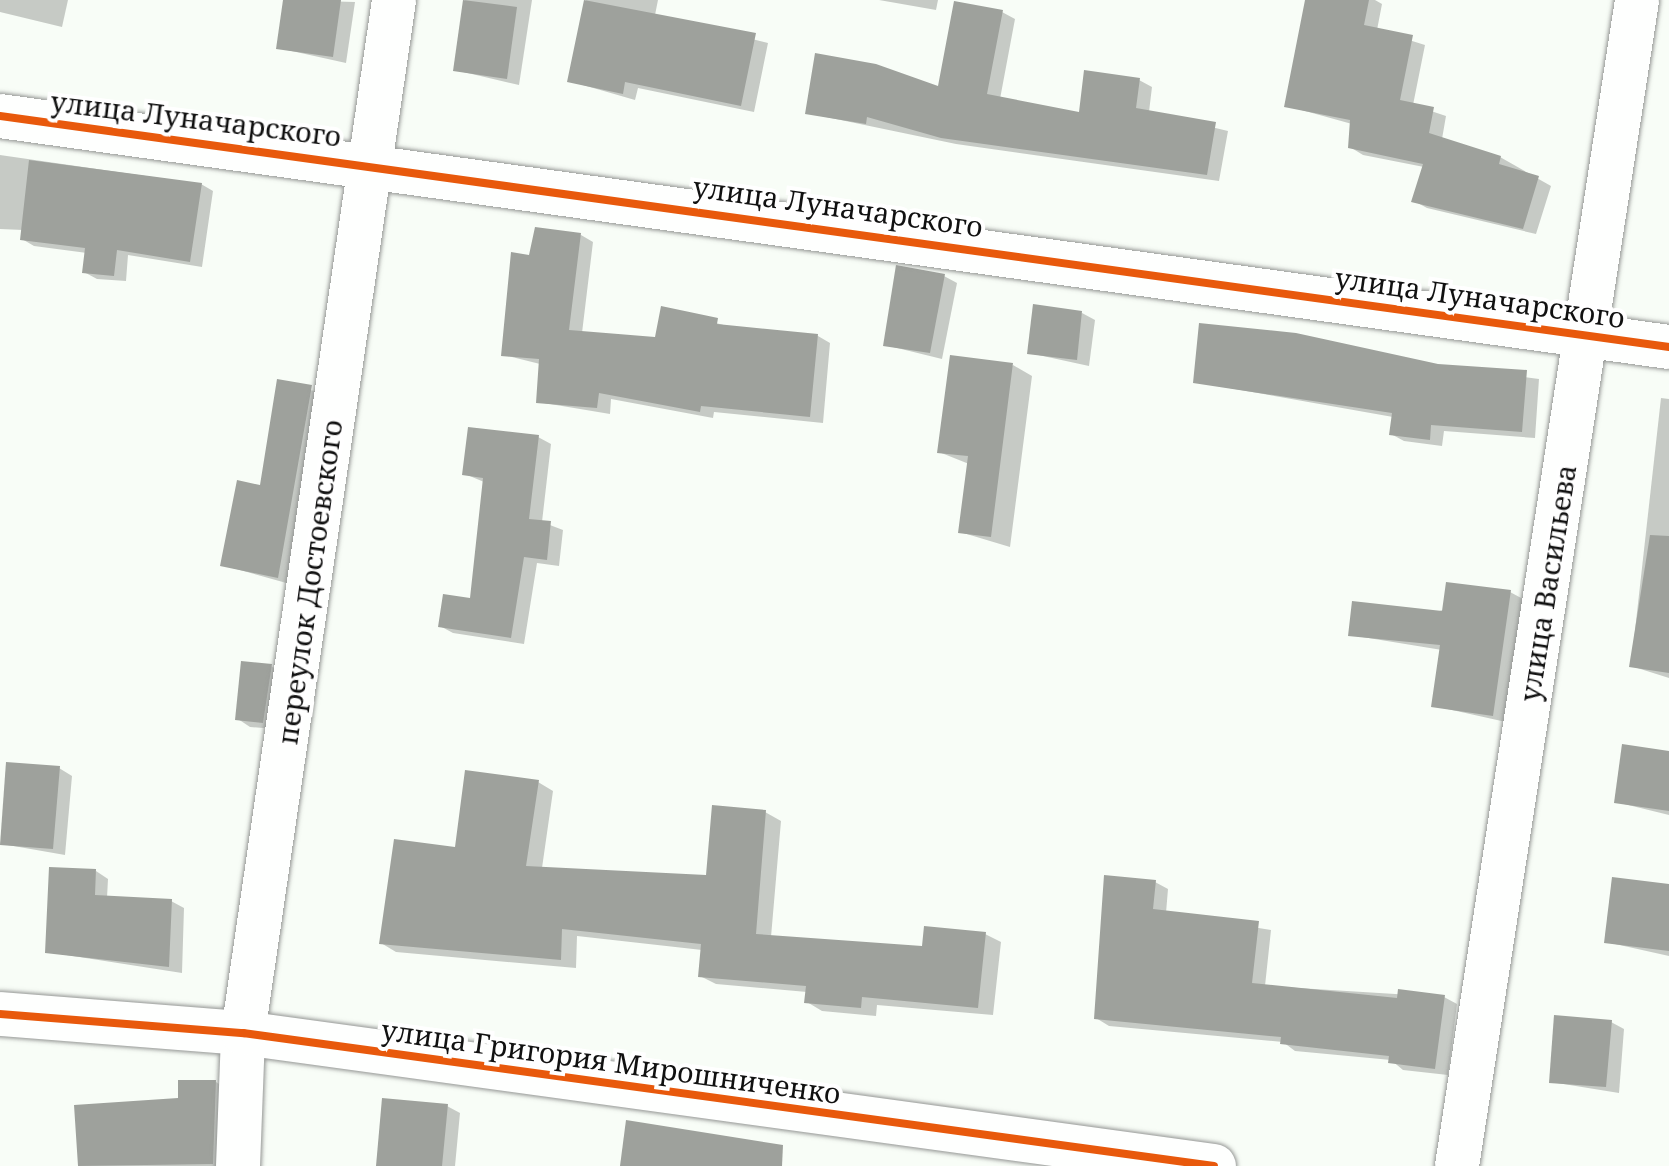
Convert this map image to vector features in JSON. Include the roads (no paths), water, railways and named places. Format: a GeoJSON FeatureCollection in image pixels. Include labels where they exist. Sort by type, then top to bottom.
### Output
{"type":"FeatureCollection","features":[{"type":"Feature","properties":{"kind":"street","name":"переулок Достоевского"},"geometry":{"type":"LineString","coordinates":[[238,1166],[243,1033],[394,0]]}},
{"type":"Feature","properties":{"kind":"street","name":"улица Васильева"},"geometry":{"type":"LineString","coordinates":[[1457,1166],[1637,0]]}},
{"type":"Feature","properties":{"kind":"street","name":"улица Луначарского"},"geometry":{"type":"LineString","coordinates":[[0,116],[370,162],[1669,347]]}},
{"type":"Feature","properties":{"kind":"street","name":"улица Григория Мирошниченко"},"geometry":{"type":"LineString","coordinates":[[0,1014],[243,1033],[1214,1166]]}}]}
